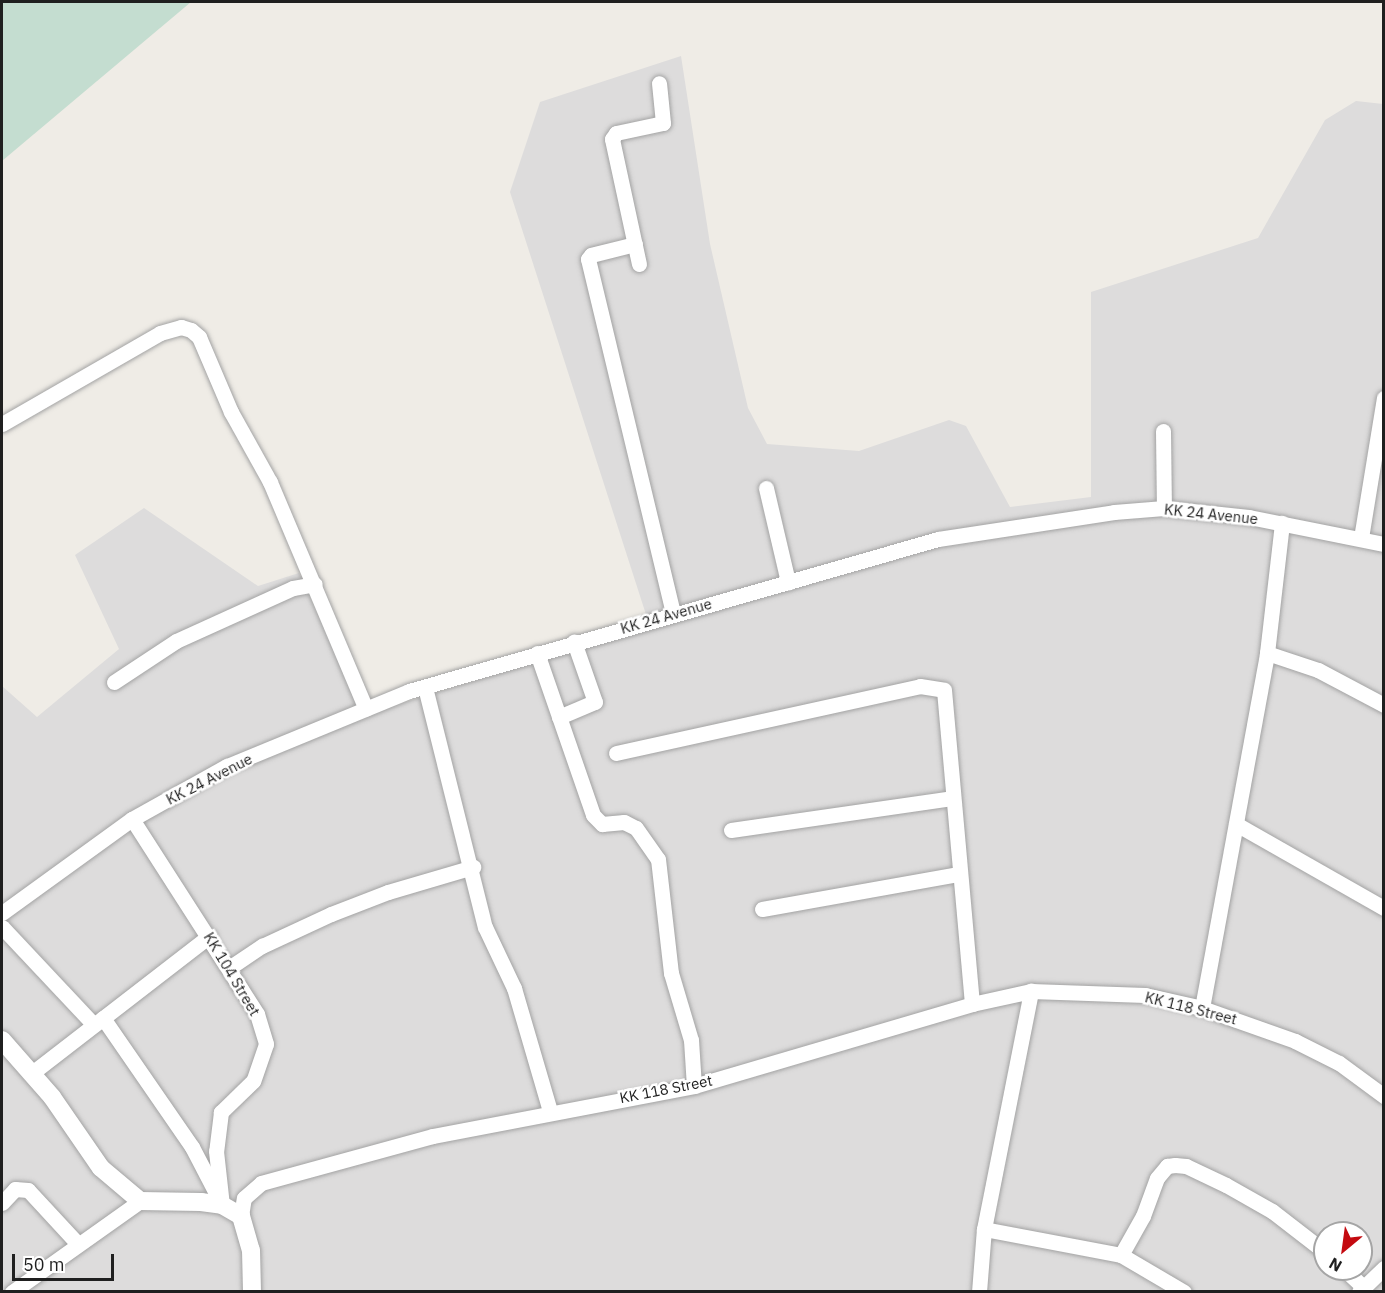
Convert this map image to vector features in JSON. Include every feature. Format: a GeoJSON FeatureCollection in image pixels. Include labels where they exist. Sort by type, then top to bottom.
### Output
{"type":"FeatureCollection","features":[{"type":"Feature","properties":{"kind":"street"},"geometry":{"type":"LineString","coordinates":[[639,264],[612,138],[616,133],[663,123],[659,83]]}},
{"type":"Feature","properties":{"kind":"street"},"geometry":{"type":"LineString","coordinates":[[635,244],[591,255],[588,260],[673,613]]}},
{"type":"Feature","properties":{"kind":"street"},"geometry":{"type":"LineString","coordinates":[[2,424],[160,333],[181,327],[191,330],[199,337],[231,412],[270,482],[366,709]]}},
{"type":"Feature","properties":{"kind":"street"},"geometry":{"type":"LineString","coordinates":[[1361,538],[1383,398]]}},
{"type":"Feature","properties":{"kind":"street"},"geometry":{"type":"LineString","coordinates":[[1163,431],[1164,508]]}},
{"type":"Feature","properties":{"kind":"street"},"geometry":{"type":"LineString","coordinates":[[766,488],[788,582]]}},
{"type":"Feature","properties":{"kind":"street","name":"KK 24 Avenue"},"geometry":{"type":"LineString","coordinates":[[2,913],[132,819],[227,766],[366,709],[425,687],[574,642],[938,539],[1114,512],[1164,508],[1282,523],[1383,544]]}},
{"type":"Feature","properties":{"kind":"street"},"geometry":{"type":"LineString","coordinates":[[1202,1008],[1267,653],[1282,523]]}},
{"type":"Feature","properties":{"kind":"street"},"geometry":{"type":"LineString","coordinates":[[114,682],[176,641],[293,588],[315,584]]}},
{"type":"Feature","properties":{"kind":"street"},"geometry":{"type":"LineString","coordinates":[[559,717],[595,702],[574,642]]}},
{"type":"Feature","properties":{"kind":"street"},"geometry":{"type":"LineString","coordinates":[[537,653],[597,822],[624,822],[636,828],[658,859],[671,973],[692,1040],[694,1086]]}},
{"type":"Feature","properties":{"kind":"street"},"geometry":{"type":"LineString","coordinates":[[1267,653],[1318,670],[1383,705]]}},
{"type":"Feature","properties":{"kind":"street"},"geometry":{"type":"LineString","coordinates":[[616,753],[909,688],[936,686],[944,690],[972,1004]]}},
{"type":"Feature","properties":{"kind":"street"},"geometry":{"type":"LineString","coordinates":[[425,687],[472,867],[485,927],[514,988],[550,1111]]}},
{"type":"Feature","properties":{"kind":"street"},"geometry":{"type":"LineString","coordinates":[[731,830],[952,798]]}},
{"type":"Feature","properties":{"kind":"street","name":"KK 104 Street"},"geometry":{"type":"LineString","coordinates":[[132,819],[258,1014],[266,1044],[253,1081],[221,1112],[216,1151],[222,1205]]}},
{"type":"Feature","properties":{"kind":"street"},"geometry":{"type":"LineString","coordinates":[[1236,824],[1383,908]]}},
{"type":"Feature","properties":{"kind":"street"},"geometry":{"type":"LineString","coordinates":[[229,968],[262,946],[331,914],[388,892],[472,867]]}},
{"type":"Feature","properties":{"kind":"street"},"geometry":{"type":"LineString","coordinates":[[762,909],[959,874]]}},
{"type":"Feature","properties":{"kind":"street"},"geometry":{"type":"LineString","coordinates":[[2,927],[99,1021],[192,1147],[222,1205]]}},
{"type":"Feature","properties":{"kind":"street"},"geometry":{"type":"LineString","coordinates":[[32,1073],[208,936]]}},
{"type":"Feature","properties":{"kind":"street"},"geometry":{"type":"LineString","coordinates":[[979,1292],[984,1229],[1031,991]]}},
{"type":"Feature","properties":{"kind":"street","name":"KK 118 Street"},"geometry":{"type":"LineString","coordinates":[[241,1216],[244,1198],[261,1183],[433,1136],[550,1111],[694,1086],[972,1004],[1031,991],[1145,995],[1202,1008],[1295,1041],[1339,1063],[1383,1096]]}},
{"type":"Feature","properties":{"kind":"street"},"geometry":{"type":"LineString","coordinates":[[2,1040],[32,1073],[101,1168],[140,1201]]}},
{"type":"Feature","properties":{"kind":"street"},"geometry":{"type":"LineString","coordinates":[[1121,1255],[1143,1216],[1157,1178],[1167,1166],[1175,1165],[1185,1166],[1244,1195],[1313,1243]]}},
{"type":"Feature","properties":{"kind":"street"},"geometry":{"type":"LineString","coordinates":[[2,1203],[15,1189],[28,1190],[77,1243]]}},
{"type":"Feature","properties":{"kind":"street"},"geometry":{"type":"LineString","coordinates":[[12,1292],[77,1243],[140,1201],[222,1205],[241,1216],[251,1250],[252,1292]]}},
{"type":"Feature","properties":{"kind":"street"},"geometry":{"type":"LineString","coordinates":[[984,1229],[1121,1255],[1173,1281],[1184,1292]]}},
{"type":"Feature","properties":{"kind":"street"},"geometry":{"type":"LineString","coordinates":[[1361,1289],[1383,1268]]}},
{"type":"Feature","properties":{"kind":"shaded area"},"geometry":{"type":"Polygon","coordinates":[[[681,56],[710,244],[748,408],[767,444],[859,451],[949,420],[966,426],[1010,507],[1091,497],[1091,292],[1258,238],[1325,120],[1356,101],[1383,104],[1383,1291],[2,1291],[2,686],[37,717],[119,649],[75,555],[144,508],[258,586],[299,573],[364,715],[650,627],[510,192],[540,102],[681,56]]]}},
{"type":"Feature","properties":{"kind":"green space"},"geometry":{"type":"Polygon","coordinates":[[[2,2],[191,2],[2,161],[2,2]]]}}]}
